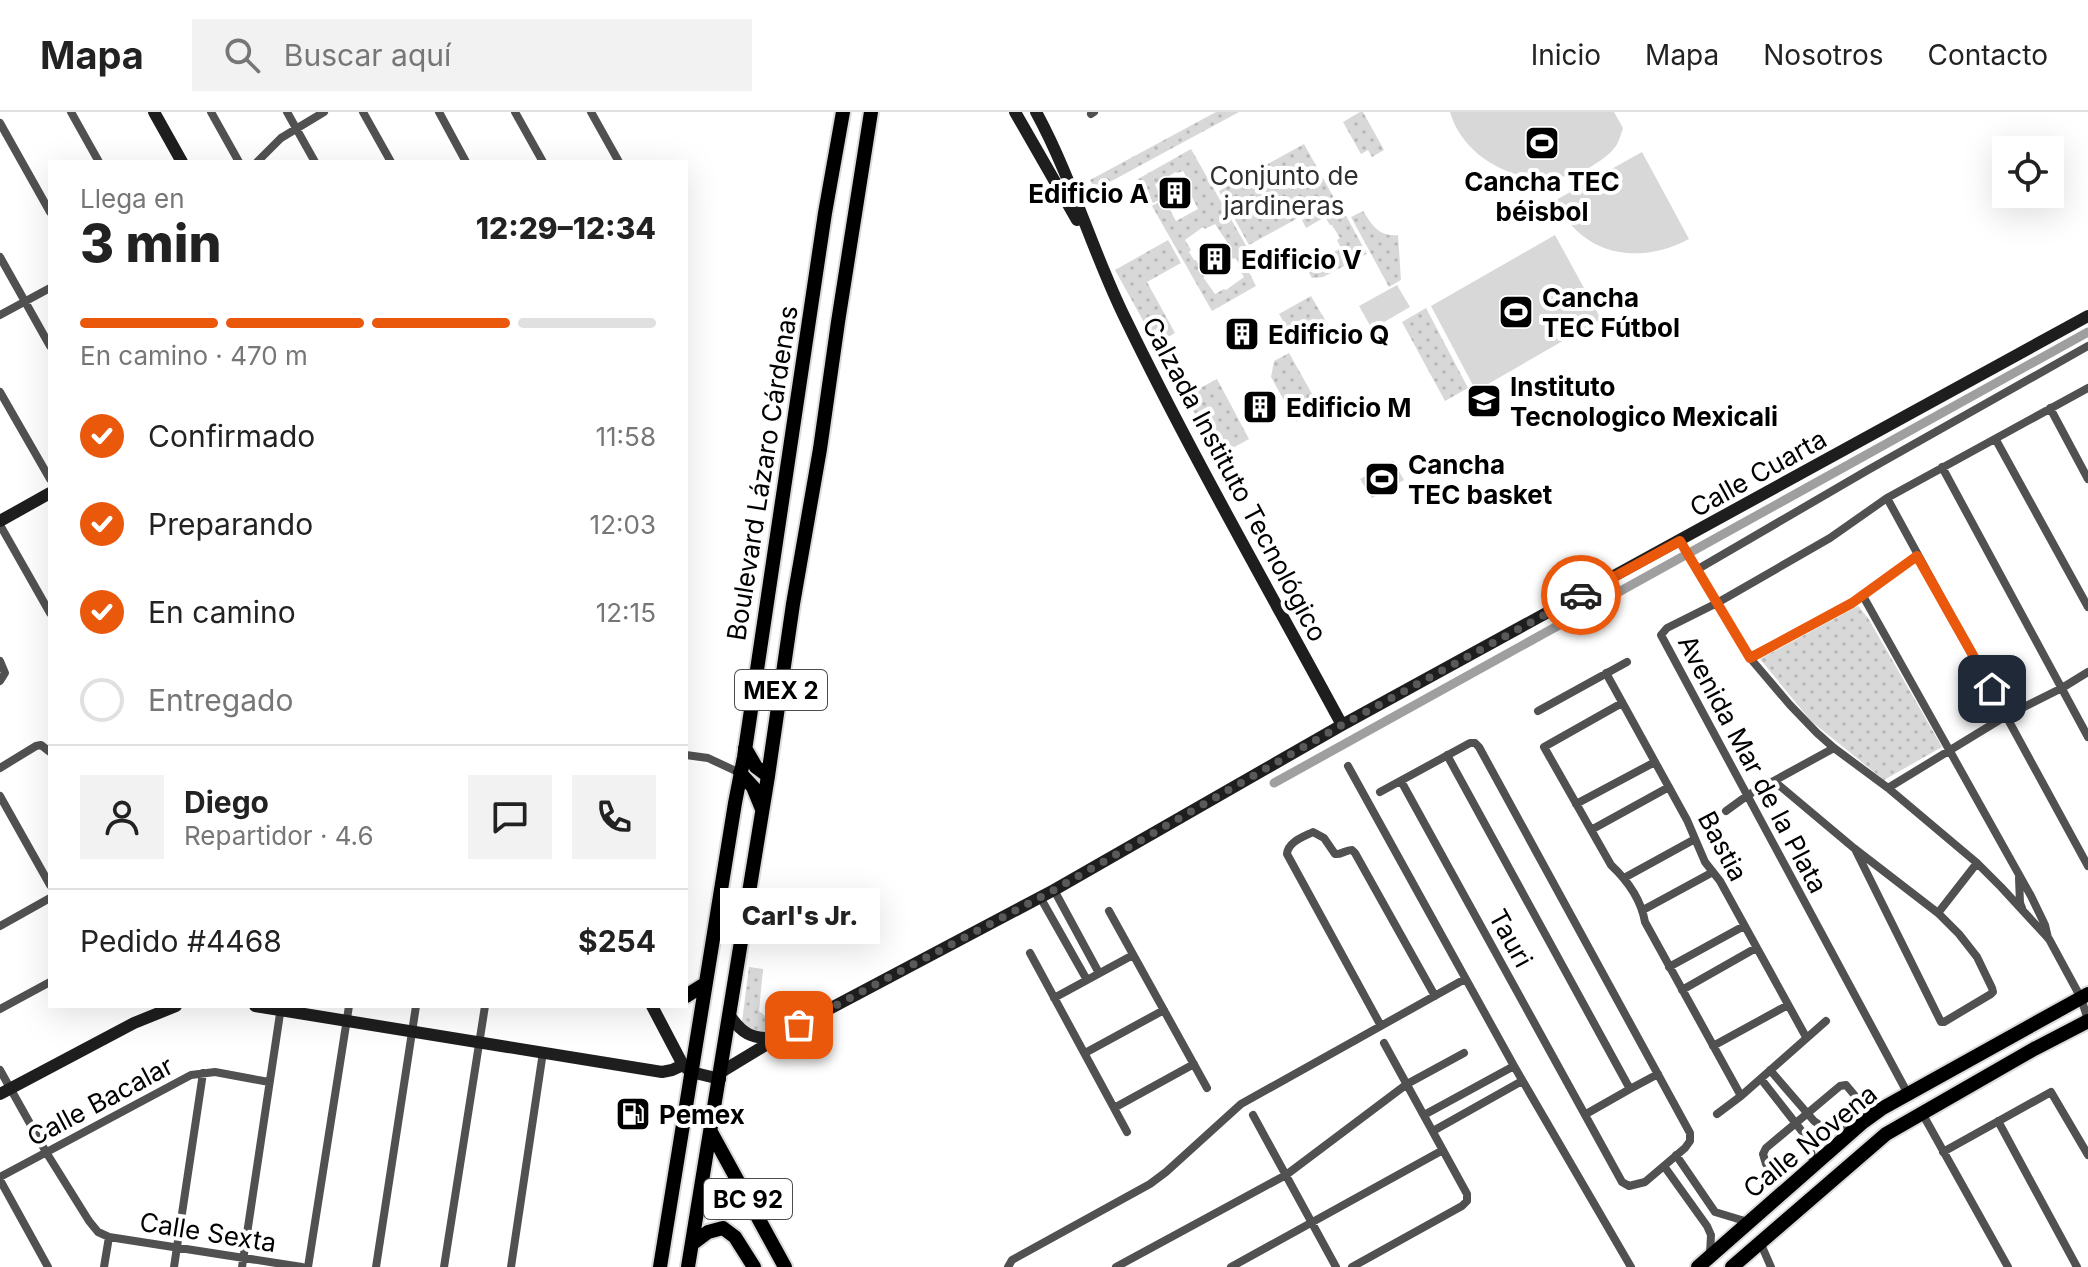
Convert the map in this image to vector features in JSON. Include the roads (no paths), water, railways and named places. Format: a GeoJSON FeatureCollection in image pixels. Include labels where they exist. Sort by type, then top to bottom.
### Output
{"type":"FeatureCollection","features":[{"type":"Feature","properties":{"kind":"main road","name":"Boulevard Lázaro Cárdenas"},"geometry":{"type":"LineString","coordinates":[[660,1267],[687,1069],[705,984],[745,748],[825,213],[843,112]]}},
{"type":"Feature","properties":{"kind":"main road","name":"Boulevard Lázaro Cárdenas"},"geometry":{"type":"LineString","coordinates":[[688,1267],[721,1076],[871,112]]}},
{"type":"Feature","properties":{"kind":"main road"},"geometry":{"type":"LineString","coordinates":[[825,213],[834,208],[843,208],[854,219]]}},
{"type":"Feature","properties":{"kind":"main road"},"geometry":{"type":"LineString","coordinates":[[767,593],[780,592],[793,604]]}},
{"type":"Feature","properties":{"kind":"main road"},"geometry":{"type":"LineString","coordinates":[[745,748],[756,767],[768,776]]}},
{"type":"Feature","properties":{"kind":"main road"},"geometry":{"type":"LineString","coordinates":[[740,773],[753,787],[763,809]]}},
{"type":"Feature","properties":{"kind":"main road"},"geometry":{"type":"LineString","coordinates":[[688,995],[705,984]]}},
{"type":"Feature","properties":{"kind":"main road","name":"Calle Novena"},"geometry":{"type":"LineString","coordinates":[[1698,1267],[1853,1130],[1881,1109],[2084,996]]}},
{"type":"Feature","properties":{"kind":"main road","name":"Calle Novena"},"geometry":{"type":"LineString","coordinates":[[1734,1267],[1886,1134],[2088,1020]]}},
{"type":"Feature","properties":{"kind":"main road","name":"BC 92"},"geometry":{"type":"LineString","coordinates":[[711,1132],[785,1267]]}},
{"type":"Feature","properties":{"kind":"main road","name":"BC 92"},"geometry":{"type":"LineString","coordinates":[[692,1244],[712,1230],[723,1228],[735,1237],[754,1267]]}},
{"type":"Feature","properties":{"kind":"street"},"geometry":{"type":"LineString","coordinates":[[71,112],[98,160]]}},
{"type":"Feature","properties":{"kind":"street"},"geometry":{"type":"LineString","coordinates":[[154,112],[181,160]]}},
{"type":"Feature","properties":{"kind":"street"},"geometry":{"type":"LineString","coordinates":[[211,112],[238,160]]}},
{"type":"Feature","properties":{"kind":"street"},"geometry":{"type":"LineString","coordinates":[[287,112],[314,160]]}},
{"type":"Feature","properties":{"kind":"street"},"geometry":{"type":"LineString","coordinates":[[259,160],[296,128],[324,112]]}},
{"type":"Feature","properties":{"kind":"street"},"geometry":{"type":"LineString","coordinates":[[363,112],[390,160]]}},
{"type":"Feature","properties":{"kind":"street"},"geometry":{"type":"LineString","coordinates":[[439,112],[465,160]]}},
{"type":"Feature","properties":{"kind":"street"},"geometry":{"type":"LineString","coordinates":[[515,112],[542,160]]}},
{"type":"Feature","properties":{"kind":"street"},"geometry":{"type":"LineString","coordinates":[[591,112],[618,160]]}},
{"type":"Feature","properties":{"kind":"street","name":"Calzada Instituto Tecnológico"},"geometry":{"type":"LineString","coordinates":[[1015,112],[1094,251],[1160,388],[1342,725]]}},
{"type":"Feature","properties":{"kind":"street","name":"Calzada Instituto Tecnológico"},"geometry":{"type":"LineString","coordinates":[[1036,112],[1094,251]]}},
{"type":"Feature","properties":{"kind":"street"},"geometry":{"type":"LineString","coordinates":[[0,123],[48,208]]}},
{"type":"Feature","properties":{"kind":"street"},"geometry":{"type":"LineString","coordinates":[[1029,137],[1040,136],[1045,128]]}},
{"type":"Feature","properties":{"kind":"street"},"geometry":{"type":"LineString","coordinates":[[0,257],[48,342]]}},
{"type":"Feature","properties":{"kind":"street"},"geometry":{"type":"LineString","coordinates":[[0,315],[48,289]]}},
{"type":"Feature","properties":{"kind":"street","name":"Calle Cuarta"},"geometry":{"type":"LineString","coordinates":[[721,1076],[776,1038],[1054,890],[1342,725],[1682,544],[2088,316]]}},
{"type":"Feature","properties":{"kind":"street"},"geometry":{"type":"LineString","coordinates":[[1696,566],[2088,346]]}},
{"type":"Feature","properties":{"kind":"street","name":"Avenida Mar de la Plata"},"geometry":{"type":"LineString","coordinates":[[1908,1094],[1661,635],[1667,628],[1830,538],[1887,498],[2088,388]]}},
{"type":"Feature","properties":{"kind":"street"},"geometry":{"type":"LineString","coordinates":[[0,392],[48,476]]}},
{"type":"Feature","properties":{"kind":"street"},"geometry":{"type":"LineString","coordinates":[[2050,408],[2088,479]]}},
{"type":"Feature","properties":{"kind":"street"},"geometry":{"type":"LineString","coordinates":[[1996,440],[2088,607]]}},
{"type":"Feature","properties":{"kind":"street"},"geometry":{"type":"LineString","coordinates":[[1942,467],[2088,737]]}},
{"type":"Feature","properties":{"kind":"street"},"geometry":{"type":"LineString","coordinates":[[48,494],[0,523],[48,609]]}},
{"type":"Feature","properties":{"kind":"street"},"geometry":{"type":"LineString","coordinates":[[1887,498],[2088,866]]}},
{"type":"Feature","properties":{"kind":"street"},"geometry":{"type":"LineString","coordinates":[[1682,544],[1750,658],[1803,719],[1834,748],[1888,788],[1977,863],[2049,939],[2084,996],[2088,1020]]}},
{"type":"Feature","properties":{"kind":"street"},"geometry":{"type":"LineString","coordinates":[[1750,658],[1863,596],[1917,556]]}},
{"type":"Feature","properties":{"kind":"street"},"geometry":{"type":"LineString","coordinates":[[1863,596],[2018,873],[2049,939]]}},
{"type":"Feature","properties":{"kind":"street"},"geometry":{"type":"LineString","coordinates":[[0,661],[5,673],[0,681]]}},
{"type":"Feature","properties":{"kind":"street"},"geometry":{"type":"LineString","coordinates":[[1538,711],[1627,662]]}},
{"type":"Feature","properties":{"kind":"street"},"geometry":{"type":"LineString","coordinates":[[1888,788],[2006,716],[2088,672]]}},
{"type":"Feature","properties":{"kind":"street","name":"Bastia"},"geometry":{"type":"LineString","coordinates":[[1606,673],[1687,820],[1705,862],[1806,1037]]}},
{"type":"Feature","properties":{"kind":"street"},"geometry":{"type":"LineString","coordinates":[[1622,703],[1544,747],[1611,865],[1624,878],[1643,910],[1645,922],[1741,1096]]}},
{"type":"Feature","properties":{"kind":"street"},"geometry":{"type":"LineString","coordinates":[[1380,792],[1470,743],[1479,747],[1690,1133],[1690,1141],[1664,1166],[1707,1226],[1711,1235],[1710,1256]]}},
{"type":"Feature","properties":{"kind":"street"},"geometry":{"type":"LineString","coordinates":[[0,768],[36,746],[41,745],[48,750]]}},
{"type":"Feature","properties":{"kind":"street"},"geometry":{"type":"LineString","coordinates":[[1726,811],[1748,795],[1834,748]]}},
{"type":"Feature","properties":{"kind":"street"},"geometry":{"type":"LineString","coordinates":[[688,755],[708,758],[740,773]]}},
{"type":"Feature","properties":{"kind":"street"},"geometry":{"type":"LineString","coordinates":[[1447,755],[1630,1089]]}},
{"type":"Feature","properties":{"kind":"street"},"geometry":{"type":"LineString","coordinates":[[1576,804],[1655,762]]}},
{"type":"Feature","properties":{"kind":"street"},"geometry":{"type":"LineString","coordinates":[[1348,766],[1522,1081],[1631,1267]]}},
{"type":"Feature","properties":{"kind":"street","name":"Tauri"},"geometry":{"type":"LineString","coordinates":[[1401,781],[1625,1184],[1634,1186],[1645,1182],[1664,1166]]}},
{"type":"Feature","properties":{"kind":"street"},"geometry":{"type":"LineString","coordinates":[[1774,781],[1938,913],[1977,957],[1993,992],[1941,1022],[1855,849]]}},
{"type":"Feature","properties":{"kind":"street"},"geometry":{"type":"LineString","coordinates":[[1591,830],[1669,787]]}},
{"type":"Feature","properties":{"kind":"street"},"geometry":{"type":"LineString","coordinates":[[0,796],[48,881]]}},
{"type":"Feature","properties":{"kind":"street"},"geometry":{"type":"LineString","coordinates":[[1381,1026],[1287,854],[1292,844],[1313,832],[1324,838],[1335,854],[1340,855],[1348,850],[1355,853],[1435,996]]}},
{"type":"Feature","properties":{"kind":"street"},"geometry":{"type":"LineString","coordinates":[[1624,878],[1695,839]]}},
{"type":"Feature","properties":{"kind":"street"},"geometry":{"type":"LineString","coordinates":[[1938,913],[1977,863]]}},
{"type":"Feature","properties":{"kind":"street"},"geometry":{"type":"LineString","coordinates":[[1643,910],[1713,872]]}},
{"type":"Feature","properties":{"kind":"street"},"geometry":{"type":"LineString","coordinates":[[2001,887],[2013,886],[2018,873]]}},
{"type":"Feature","properties":{"kind":"street"},"geometry":{"type":"LineString","coordinates":[[2018,873],[2024,914]]}},
{"type":"Feature","properties":{"kind":"street"},"geometry":{"type":"LineString","coordinates":[[1054,890],[1099,973]]}},
{"type":"Feature","properties":{"kind":"street"},"geometry":{"type":"LineString","coordinates":[[1040,897],[1087,980]]}},
{"type":"Feature","properties":{"kind":"street"},"geometry":{"type":"LineString","coordinates":[[0,926],[48,899]]}},
{"type":"Feature","properties":{"kind":"street"},"geometry":{"type":"LineString","coordinates":[[1109,911],[1207,1088]]}},
{"type":"Feature","properties":{"kind":"street"},"geometry":{"type":"LineString","coordinates":[[1669,967],[1744,926]]}},
{"type":"Feature","properties":{"kind":"street"},"geometry":{"type":"LineString","coordinates":[[1682,990],[1756,948]]}},
{"type":"Feature","properties":{"kind":"street"},"geometry":{"type":"LineString","coordinates":[[1030,953],[1127,1132]]}},
{"type":"Feature","properties":{"kind":"street"},"geometry":{"type":"LineString","coordinates":[[1054,998],[1133,955]]}},
{"type":"Feature","properties":{"kind":"street"},"geometry":{"type":"LineString","coordinates":[[1008,1267],[1012,1260],[1150,1184],[1241,1104],[1465,979]]}},
{"type":"Feature","properties":{"kind":"street"},"geometry":{"type":"LineString","coordinates":[[0,1009],[48,983]]}},
{"type":"Feature","properties":{"kind":"street"},"geometry":{"type":"LineString","coordinates":[[1713,1046],[1788,1005]]}},
{"type":"Feature","properties":{"kind":"street"},"geometry":{"type":"LineString","coordinates":[[5,1092],[134,1023],[171,1008]]}},
{"type":"Feature","properties":{"kind":"street"},"geometry":{"type":"LineString","coordinates":[[242,1262],[281,1008],[347,1022],[662,1072],[687,1069],[721,1076]]}},
{"type":"Feature","properties":{"kind":"street"},"geometry":{"type":"LineString","coordinates":[[305,1267],[349,1008]]}},
{"type":"Feature","properties":{"kind":"street"},"geometry":{"type":"LineString","coordinates":[[376,1267],[416,1008]]}},
{"type":"Feature","properties":{"kind":"street"},"geometry":{"type":"LineString","coordinates":[[444,1267],[485,1008]]}},
{"type":"Feature","properties":{"kind":"street"},"geometry":{"type":"LineString","coordinates":[[653,1008],[687,1069]]}},
{"type":"Feature","properties":{"kind":"street"},"geometry":{"type":"LineString","coordinates":[[1085,1053],[1164,1010]]}},
{"type":"Feature","properties":{"kind":"street"},"geometry":{"type":"LineString","coordinates":[[730,1016],[748,1035],[776,1038]]}},
{"type":"Feature","properties":{"kind":"street"},"geometry":{"type":"LineString","coordinates":[[1717,1114],[1826,1021]]}},
{"type":"Feature","properties":{"kind":"street"},"geometry":{"type":"LineString","coordinates":[[1352,1267],[1467,1201],[1467,1194],[1384,1043]]}},
{"type":"Feature","properties":{"kind":"street"},"geometry":{"type":"LineString","coordinates":[[511,1267],[543,1052]]}},
{"type":"Feature","properties":{"kind":"street"},"geometry":{"type":"LineString","coordinates":[[1116,1267],[1286,1175],[1407,1084],[1464,1053]]}},
{"type":"Feature","properties":{"kind":"street"},"geometry":{"type":"LineString","coordinates":[[1114,1108],[1194,1064]]}},
{"type":"Feature","properties":{"kind":"street"},"geometry":{"type":"LineString","coordinates":[[1424,1115],[1514,1066]]}},
{"type":"Feature","properties":{"kind":"street"},"geometry":{"type":"LineString","coordinates":[[0,1070],[5,1092],[93,1227],[109,1237],[104,1267]]}},
{"type":"Feature","properties":{"kind":"street"},"geometry":{"type":"LineString","coordinates":[[1770,1070],[1824,1128],[1853,1130]]}},
{"type":"Feature","properties":{"kind":"street"},"geometry":{"type":"LineString","coordinates":[[174,1267],[203,1073]]}},
{"type":"Feature","properties":{"kind":"street","name":"Calle Bacalar"},"geometry":{"type":"LineString","coordinates":[[0,1178],[183,1078],[203,1073],[269,1082]]}},
{"type":"Feature","properties":{"kind":"street"},"geometry":{"type":"LineString","coordinates":[[1586,1114],[1658,1074]]}},
{"type":"Feature","properties":{"kind":"street"},"geometry":{"type":"LineString","coordinates":[[1761,1079],[1808,1139],[1814,1165]]}},
{"type":"Feature","properties":{"kind":"street"},"geometry":{"type":"LineString","coordinates":[[1433,1131],[1522,1081]]}},
{"type":"Feature","properties":{"kind":"street"},"geometry":{"type":"LineString","coordinates":[[1776,1175],[1766,1164],[1763,1154],[1766,1148],[1840,1086],[1846,1085],[1861,1103]]}},
{"type":"Feature","properties":{"kind":"street"},"geometry":{"type":"LineString","coordinates":[[1943,1152],[2051,1092],[2088,1155]]}},
{"type":"Feature","properties":{"kind":"street"},"geometry":{"type":"LineString","coordinates":[[1922,1112],[2008,1267]]}},
{"type":"Feature","properties":{"kind":"street"},"geometry":{"type":"LineString","coordinates":[[1253,1115],[1336,1267]]}},
{"type":"Feature","properties":{"kind":"street"},"geometry":{"type":"LineString","coordinates":[[1998,1121],[2077,1267],[2088,1261]]}},
{"type":"Feature","properties":{"kind":"street"},"geometry":{"type":"LineString","coordinates":[[1231,1267],[1443,1150]]}},
{"type":"Feature","properties":{"kind":"street"},"geometry":{"type":"LineString","coordinates":[[1676,1155],[1715,1212],[1749,1222]]}},
{"type":"Feature","properties":{"kind":"street"},"geometry":{"type":"LineString","coordinates":[[0,1178],[48,1267]]}},
{"type":"Feature","properties":{"kind":"street"},"geometry":{"type":"LineString","coordinates":[[1695,1209],[1706,1200]]}},
{"type":"Feature","properties":{"kind":"street","name":"Calle Sexta"},"geometry":{"type":"LineString","coordinates":[[109,1237],[242,1262],[305,1267]]}},
{"type":"Feature","properties":{"kind":"street"},"geometry":{"type":"LineString","coordinates":[[1760,1242],[1771,1267]]}},
{"type":"Feature","properties":{"kind":"waterway"},"geometry":{"type":"LineString","coordinates":[[1274,783],[2088,332]]}},
{"type":"Feature","properties":{"kind":"place","name":"Cancha TEC béisbol"},"geometry":{"type":"Point","coordinates":[1542,143]}},
{"type":"Feature","properties":{"kind":"place","name":"Edificio A"},"geometry":{"type":"Point","coordinates":[1175,193]}},
{"type":"Feature","properties":{"kind":"place","name":"Edificio V"},"geometry":{"type":"Point","coordinates":[1215,259]}},
{"type":"Feature","properties":{"kind":"place","name":"Cancha TEC Fútbol"},"geometry":{"type":"Point","coordinates":[1516,312]}},
{"type":"Feature","properties":{"kind":"place","name":"Edificio Q"},"geometry":{"type":"Point","coordinates":[1242,334]}},
{"type":"Feature","properties":{"kind":"place","name":"Instituto Tecnologico Mexicali"},"geometry":{"type":"Point","coordinates":[1484,401]}},
{"type":"Feature","properties":{"kind":"place","name":"Edificio M"},"geometry":{"type":"Point","coordinates":[1260,407]}},
{"type":"Feature","properties":{"kind":"place","name":"Cancha TEC basket"},"geometry":{"type":"Point","coordinates":[1382,479]}},
{"type":"Feature","properties":{"kind":"place","name":"Carl's Jr."},"geometry":{"type":"Point","coordinates":[799,1025]}},
{"type":"Feature","properties":{"kind":"place","name":"Pemex"},"geometry":{"type":"Point","coordinates":[633,1114]}},
{"type":"Feature","properties":{"kind":"park label","name":"Conjunto de jardineras"},"geometry":{"type":"Point","coordinates":[1284,190]}}]}
